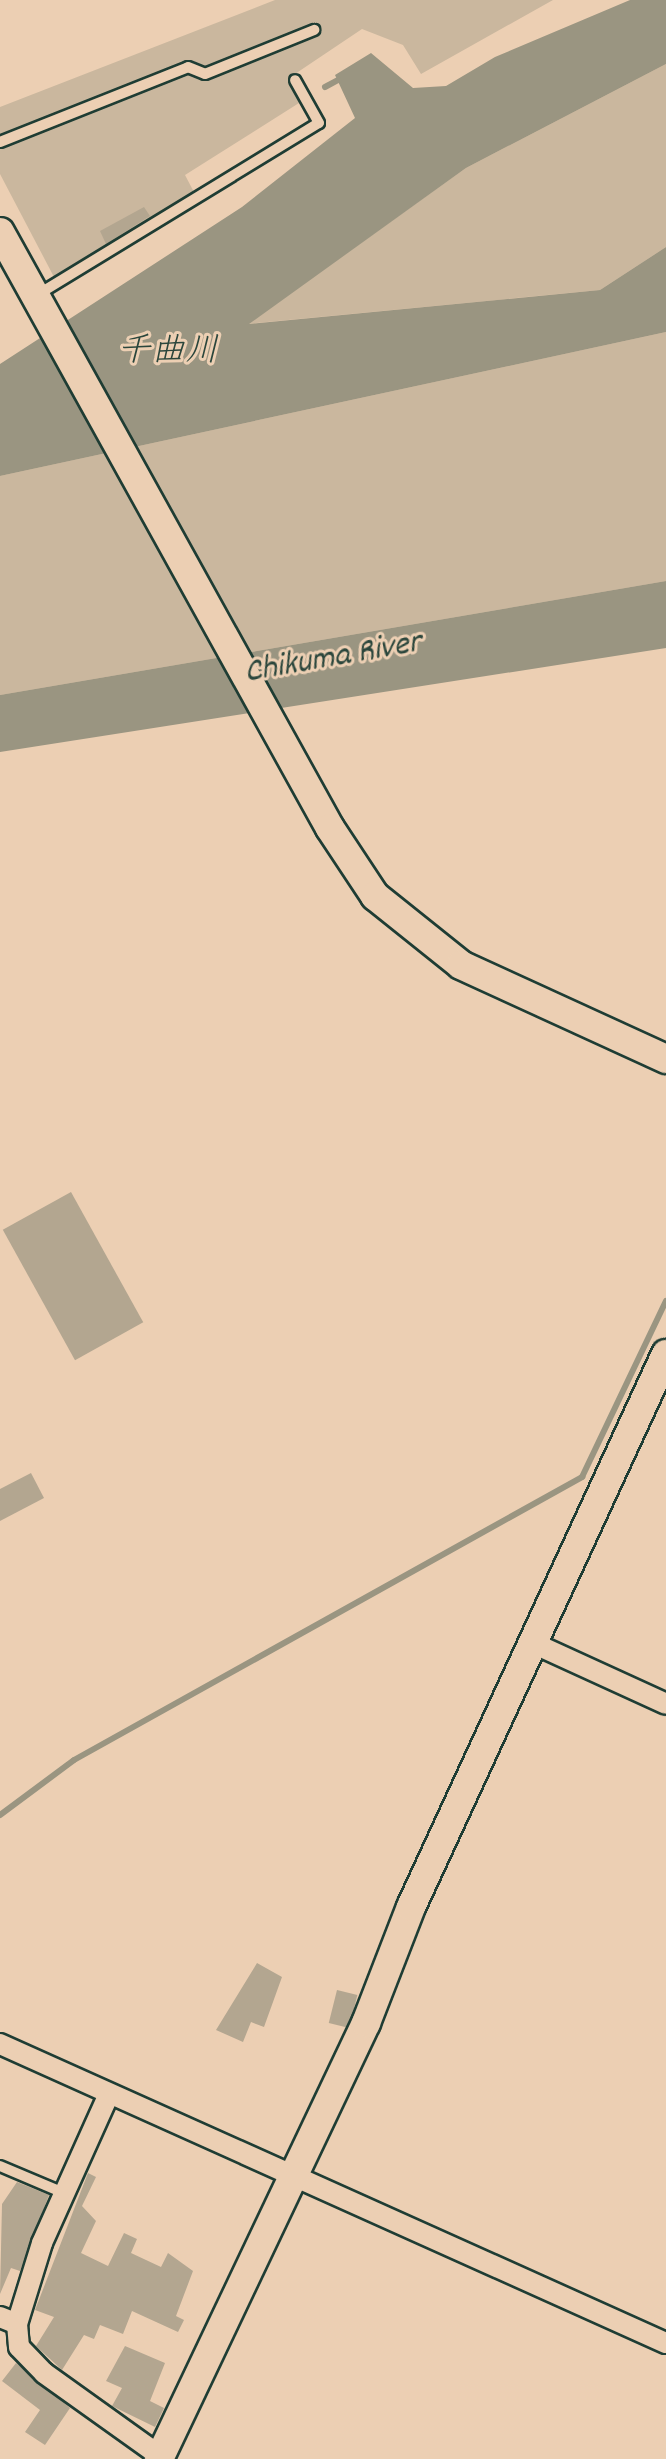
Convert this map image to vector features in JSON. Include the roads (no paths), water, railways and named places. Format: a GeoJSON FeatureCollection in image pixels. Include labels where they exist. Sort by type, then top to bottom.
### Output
{"type":"FeatureCollection","features":[{"type":"Feature","properties":{"kind":"street"},"geometry":{"type":"LineString","coordinates":[[0,232],[320,808],[375,896],[435,949],[666,1059]]}},
{"type":"Feature","properties":{"kind":"street"},"geometry":{"type":"LineString","coordinates":[[109,2094],[8,2320],[19,2347],[44,2373],[160,2458],[290,2174],[366,2023],[411,1907],[666,1354]]}},
{"type":"Feature","properties":{"kind":"street"},"geometry":{"type":"LineString","coordinates":[[533,1643],[666,1704]]}},
{"type":"Feature","properties":{"kind":"street"},"geometry":{"type":"LineString","coordinates":[[0,2044],[666,2343]]}},
{"type":"Feature","properties":{"kind":"lane"},"geometry":{"type":"LineString","coordinates":[[0,142],[188,67],[205,74],[314,30]]}},
{"type":"Feature","properties":{"kind":"lane"},"geometry":{"type":"LineString","coordinates":[[37,301],[319,123],[295,80]]}},
{"type":"Feature","properties":{"kind":"lane"},"geometry":{"type":"LineString","coordinates":[[0,2166],[64,2193]]}},
{"type":"Feature","properties":{"kind":"water","name":"千曲川"},"geometry":{"type":"Polygon","coordinates":[[[630,0],[666,0],[666,64],[466,168],[249,324],[600,290],[666,247],[666,332],[0,476],[0,364],[242,207],[355,118],[335,75],[371,53],[413,88],[446,86],[495,57],[630,0]]]}},
{"type":"Feature","properties":{"kind":"water","name":"Chikuma River"},"geometry":{"type":"Polygon","coordinates":[[[666,581],[666,648],[0,752],[0,695],[666,581]]]}},
{"type":"Feature","properties":{"kind":"waterway"},"geometry":{"type":"LineString","coordinates":[[325,87],[338,80]]}},
{"type":"Feature","properties":{"kind":"waterway"},"geometry":{"type":"LineString","coordinates":[[0,1815],[74,1760],[582,1477],[666,1301]]}}]}
